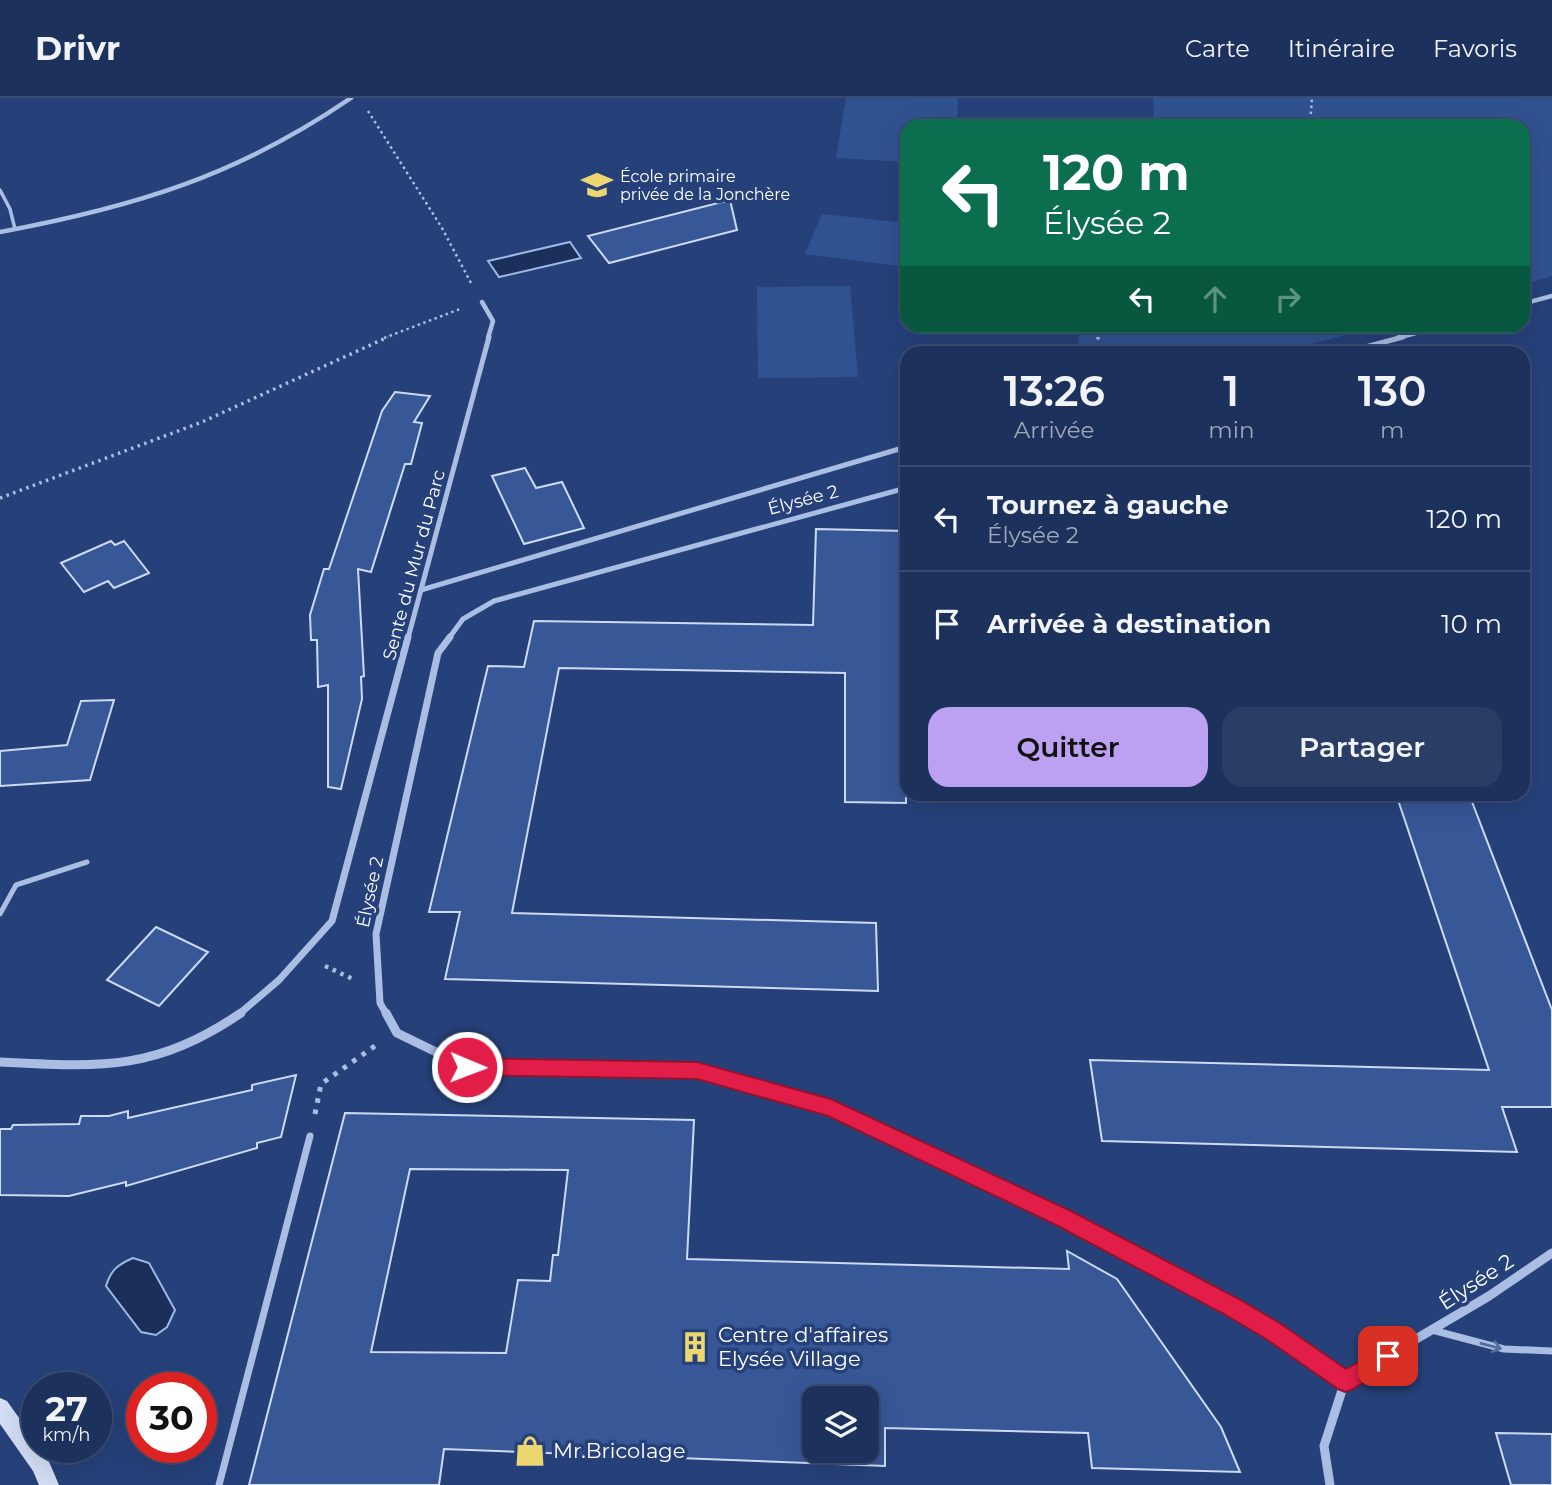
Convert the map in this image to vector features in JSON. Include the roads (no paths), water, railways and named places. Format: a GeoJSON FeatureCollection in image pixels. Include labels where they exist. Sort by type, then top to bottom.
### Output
{"type":"FeatureCollection","features":[{"type":"Feature","properties":{"kind":"street"},"geometry":{"type":"LineString","coordinates":[[0,232],[126,207],[176,190],[283,143],[350,98]]}},
{"type":"Feature","properties":{"kind":"street"},"geometry":{"type":"LineString","coordinates":[[1530,302],[1552,296]]}},
{"type":"Feature","properties":{"kind":"street","name":"Sente du Mur du Parc"},"geometry":{"type":"LineString","coordinates":[[0,1062],[81,1066],[136,1062],[200,1040],[240,1016],[281,979],[332,921],[357,839],[494,321],[482,302]]}},
{"type":"Feature","properties":{"kind":"street"},"geometry":{"type":"LineString","coordinates":[[1368,346],[1416,333]]}},
{"type":"Feature","properties":{"kind":"street"},"geometry":{"type":"LineString","coordinates":[[421,590],[900,449]]}},
{"type":"Feature","properties":{"kind":"street","name":"Élysée 2"},"geometry":{"type":"LineString","coordinates":[[900,490],[494,601],[463,620],[439,653],[376,933],[380,1003],[397,1033],[467,1067],[697,1071],[831,1108],[1063,1218],[1243,1313],[1345,1381],[1432,1330],[1552,1253]]}},
{"type":"Feature","properties":{"kind":"street"},"geometry":{"type":"LineString","coordinates":[[1330,1485],[1324,1446],[1345,1381]]}},
{"type":"Feature","properties":{"kind":"street"},"geometry":{"type":"LineString","coordinates":[[0,1408],[40,1464],[49,1485]]}},
{"type":"Feature","properties":{"kind":"lane"},"geometry":{"type":"LineString","coordinates":[[0,190],[10,209],[15,229]]}},
{"type":"Feature","properties":{"kind":"lane"},"geometry":{"type":"LineString","coordinates":[[0,914],[16,885],[87,862]]}},
{"type":"Feature","properties":{"kind":"lane"},"geometry":{"type":"LineString","coordinates":[[219,1485],[310,1136]]}},
{"type":"Feature","properties":{"kind":"lane"},"geometry":{"type":"LineString","coordinates":[[1432,1330],[1504,1349],[1552,1351]]}},
{"type":"Feature","properties":{"kind":"place","name":"École primaire privée de la Jonchère"},"geometry":{"type":"Point","coordinates":[597,185]}},
{"type":"Feature","properties":{"kind":"place","name":"Centre d'affaires Elysée Village"},"geometry":{"type":"Point","coordinates":[695,1347]}},
{"type":"Feature","properties":{"kind":"place","name":"Mr.Bricolage"},"geometry":{"type":"Point","coordinates":[530,1451]}}]}
